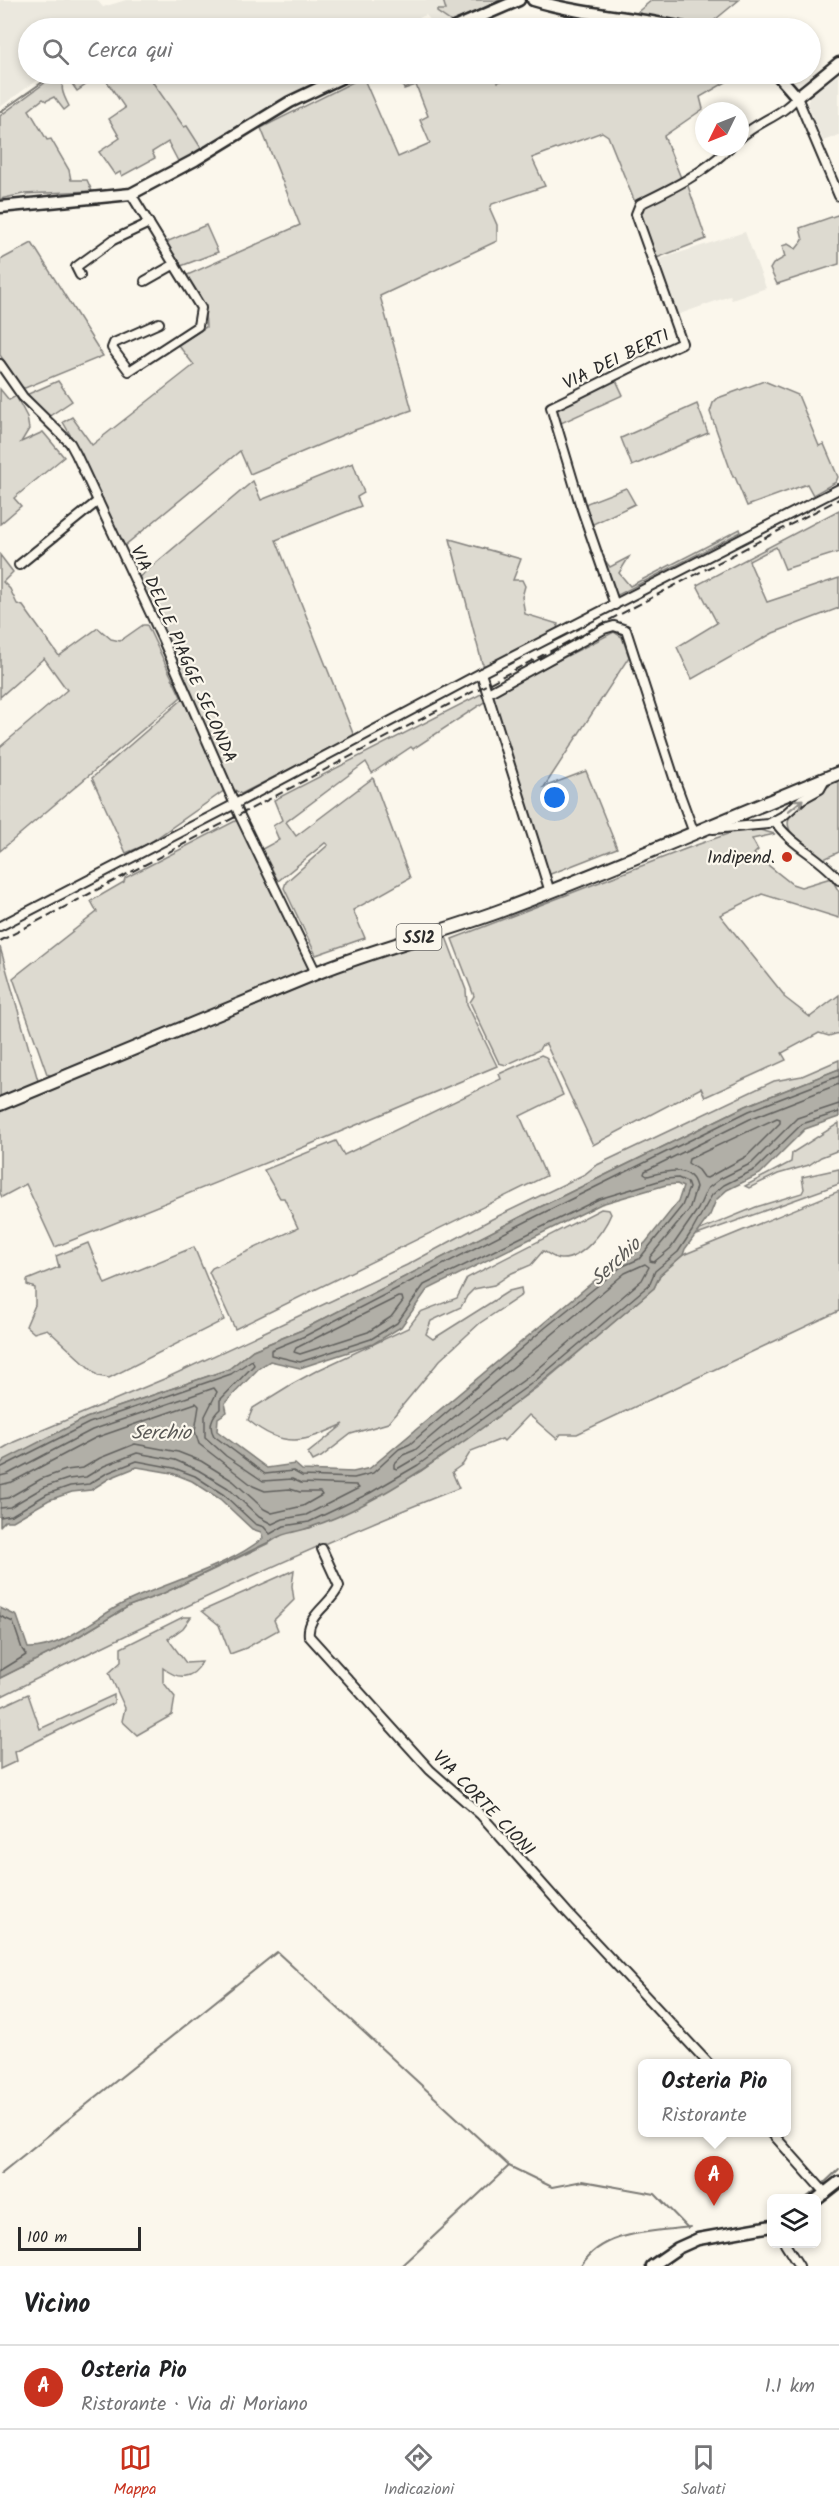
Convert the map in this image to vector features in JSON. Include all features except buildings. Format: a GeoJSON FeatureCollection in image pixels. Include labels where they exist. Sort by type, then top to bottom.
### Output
{"type":"FeatureCollection","features":[{"type":"Feature","properties":{"kind":"main road","name":"SS12"},"geometry":{"type":"LineString","coordinates":[[0,1104],[316,973],[367,953],[493,913],[550,892],[839,773]]}},
{"type":"Feature","properties":{"kind":"street"},"geometry":{"type":"LineString","coordinates":[[477,18],[519,0]]}},
{"type":"Feature","properties":{"kind":"street"},"geometry":{"type":"LineString","coordinates":[[533,0],[562,9],[630,18]]}},
{"type":"Feature","properties":{"kind":"street"},"geometry":{"type":"LineString","coordinates":[[821,78],[839,63]]}},
{"type":"Feature","properties":{"kind":"street"},"geometry":{"type":"LineString","coordinates":[[0,207],[131,194],[195,160],[290,102],[328,84]]}},
{"type":"Feature","properties":{"kind":"street"},"geometry":{"type":"LineString","coordinates":[[786,84],[797,97],[839,196]]}},
{"type":"Feature","properties":{"kind":"street"},"geometry":{"type":"LineString","coordinates":[[749,132],[784,111],[813,84]]}},
{"type":"Feature","properties":{"kind":"street","name":"VIA DEI BERTI"},"geometry":{"type":"LineString","coordinates":[[615,605],[586,524],[551,407],[624,369],[682,343],[639,223],[637,208],[640,204],[675,187],[713,164],[721,156]]}},
{"type":"Feature","properties":{"kind":"street"},"geometry":{"type":"LineString","coordinates":[[131,194],[200,304],[200,324],[129,371],[112,348],[114,344],[159,323]]}},
{"type":"Feature","properties":{"kind":"street"},"geometry":{"type":"LineString","coordinates":[[80,274],[75,267],[113,240],[149,223]]}},
{"type":"Feature","properties":{"kind":"street"},"geometry":{"type":"LineString","coordinates":[[146,281],[175,264]]}},
{"type":"Feature","properties":{"kind":"street","name":"VIA DELLE PIAGGE SECONDA"},"geometry":{"type":"LineString","coordinates":[[0,364],[22,397],[70,443],[316,973]]}},
{"type":"Feature","properties":{"kind":"street"},"geometry":{"type":"LineString","coordinates":[[0,926],[839,489]]}},
{"type":"Feature","properties":{"kind":"street"},"geometry":{"type":"LineString","coordinates":[[19,565],[98,501]]}},
{"type":"Feature","properties":{"kind":"street"},"geometry":{"type":"LineString","coordinates":[[488,693],[604,629],[614,626],[626,630],[676,784],[698,832],[768,824],[776,821],[820,789],[825,778]]}},
{"type":"Feature","properties":{"kind":"street"},"geometry":{"type":"LineString","coordinates":[[481,674],[550,892]]}},
{"type":"Feature","properties":{"kind":"street"},"geometry":{"type":"LineString","coordinates":[[776,821],[781,830],[817,858],[839,880]]}},
{"type":"Feature","properties":{"kind":"street","name":"VIA CORTE CIONI"},"geometry":{"type":"LineString","coordinates":[[322,1549],[339,1586],[334,1597],[311,1621],[309,1636],[430,1770],[480,1815],[559,1904],[704,2059]]}},
{"type":"Feature","properties":{"kind":"street"},"geometry":{"type":"LineString","coordinates":[[775,2137],[825,2192]]}},
{"type":"Feature","properties":{"kind":"street"},"geometry":{"type":"LineString","coordinates":[[821,2196],[839,2182]]}},
{"type":"Feature","properties":{"kind":"street"},"geometry":{"type":"LineString","coordinates":[[652,2266],[678,2248],[698,2239],[767,2227]]}},
{"type":"Feature","properties":{"kind":"street"},"geometry":{"type":"LineString","coordinates":[[788,2248],[799,2266]]}},
{"type":"Feature","properties":{"kind":"shaded area"},"geometry":{"type":"Polygon","coordinates":[[[0,0],[97,0],[103,7],[126,0],[443,0],[451,18],[429,18],[426,15],[419,18],[18,18],[18,84],[32,84],[0,107],[0,0]]]}},
{"type":"Feature","properties":{"kind":"shaded area"},"geometry":{"type":"Polygon","coordinates":[[[443,0],[500,0],[463,18],[446,18],[437,12],[437,10],[446,10],[443,0]]]}},
{"type":"Feature","properties":{"kind":"shaded area"},"geometry":{"type":"Polygon","coordinates":[[[652,0],[739,0],[717,18],[655,18],[635,14],[652,0]]]}},
{"type":"Feature","properties":{"kind":"shaded area"},"geometry":{"type":"Polygon","coordinates":[[[839,74],[839,135],[823,141],[807,103],[811,95],[839,74]]]}},
{"type":"Feature","properties":{"kind":"shaded area"},"geometry":{"type":"Polygon","coordinates":[[[43,84],[63,84],[62,90],[69,106],[64,110],[54,97],[46,101],[43,99],[29,110],[47,140],[51,139],[69,170],[71,180],[87,180],[92,191],[23,194],[0,199],[0,116],[43,84]]]}},
{"type":"Feature","properties":{"kind":"shaded area"},"geometry":{"type":"Polygon","coordinates":[[[72,84],[87,84],[77,91],[72,84]]]}},
{"type":"Feature","properties":{"kind":"shaded area"},"geometry":{"type":"Polygon","coordinates":[[[109,84],[154,84],[184,127],[187,126],[203,151],[179,163],[168,142],[152,152],[155,158],[122,176],[120,172],[115,175],[99,152],[120,138],[109,119],[125,108],[109,84]]]}},
{"type":"Feature","properties":{"kind":"shaded area"},"geometry":{"type":"Polygon","coordinates":[[[154,84],[309,84],[308,88],[201,148],[188,126],[185,128],[154,84]]]}},
{"type":"Feature","properties":{"kind":"shaded area"},"geometry":{"type":"Polygon","coordinates":[[[349,84],[366,84],[398,157],[430,143],[420,120],[428,116],[416,85],[404,89],[402,84],[723,84],[700,97],[701,102],[695,102],[695,115],[664,136],[681,178],[638,201],[634,200],[608,136],[602,132],[532,158],[545,186],[492,204],[490,209],[497,225],[497,241],[380,296],[412,410],[352,431],[250,474],[240,451],[124,546],[81,454],[63,422],[72,417],[92,445],[194,365],[178,345],[206,327],[206,319],[200,300],[185,276],[300,225],[261,128],[349,84]]]}},
{"type":"Feature","properties":{"kind":"shaded area"},"geometry":{"type":"Polygon","coordinates":[[[687,183],[706,239],[654,259],[640,215],[642,206],[687,183]]]}},
{"type":"Feature","properties":{"kind":"shaded area"},"geometry":{"type":"Polygon","coordinates":[[[839,216],[839,264],[777,284],[770,269],[773,264],[785,257],[782,246],[788,244],[796,249],[803,240],[800,228],[839,216]]]}},
{"type":"Feature","properties":{"kind":"shaded area"},"geometry":{"type":"Polygon","coordinates":[[[206,225],[218,252],[181,266],[166,242],[206,225]]]}},
{"type":"Feature","properties":{"kind":"shaded area"},"geometry":{"type":"Polygon","coordinates":[[[745,232],[766,288],[732,300],[730,296],[677,315],[661,272],[664,271],[660,259],[745,232]]]}},
{"type":"Feature","properties":{"kind":"shaded area"},"geometry":{"type":"Polygon","coordinates":[[[32,243],[103,356],[25,388],[21,387],[0,355],[0,260],[32,243]]]}},
{"type":"Feature","properties":{"kind":"shaded area"},"geometry":{"type":"Polygon","coordinates":[[[615,378],[623,395],[559,424],[557,409],[561,405],[615,378]]]}},
{"type":"Feature","properties":{"kind":"shaded area"},"geometry":{"type":"Polygon","coordinates":[[[58,381],[72,401],[48,417],[26,395],[58,381]]]}},
{"type":"Feature","properties":{"kind":"shaded area"},"geometry":{"type":"Polygon","coordinates":[[[764,381],[798,395],[819,446],[824,444],[838,477],[836,482],[813,495],[807,484],[747,506],[735,477],[733,477],[710,412],[713,403],[718,398],[764,381]]]}},
{"type":"Feature","properties":{"kind":"shaded area"},"geometry":{"type":"Polygon","coordinates":[[[0,389],[9,400],[16,396],[27,417],[29,429],[21,442],[43,432],[64,457],[14,498],[21,506],[0,524],[0,389]]]}},
{"type":"Feature","properties":{"kind":"shaded area"},"geometry":{"type":"Polygon","coordinates":[[[697,404],[708,433],[632,466],[621,438],[697,404]]]}},
{"type":"Feature","properties":{"kind":"shaded area"},"geometry":{"type":"Polygon","coordinates":[[[353,463],[364,493],[357,497],[361,506],[276,540],[354,736],[241,794],[233,789],[137,579],[253,481],[261,500],[353,463]]]}},
{"type":"Feature","properties":{"kind":"shaded area"},"geometry":{"type":"Polygon","coordinates":[[[626,488],[635,504],[589,526],[583,509],[587,503],[626,488]]]}},
{"type":"Feature","properties":{"kind":"shaded area"},"geometry":{"type":"Polygon","coordinates":[[[839,510],[839,552],[785,569],[776,547],[749,561],[767,602],[839,578],[839,608],[773,633],[692,679],[677,647],[717,623],[697,585],[839,510]]]}},
{"type":"Feature","properties":{"kind":"shaded area"},"geometry":{"type":"Polygon","coordinates":[[[740,529],[741,532],[616,596],[600,554],[610,567],[629,557],[619,573],[630,586],[740,529]]]}},
{"type":"Feature","properties":{"kind":"shaded area"},"geometry":{"type":"Polygon","coordinates":[[[450,539],[521,559],[513,580],[522,580],[525,586],[522,597],[525,614],[558,624],[557,629],[485,666],[482,663],[450,539]]]}},
{"type":"Feature","properties":{"kind":"shaded area"},"geometry":{"type":"Polygon","coordinates":[[[0,555],[13,572],[3,582],[10,589],[17,604],[23,606],[59,656],[98,628],[111,639],[120,641],[143,625],[147,625],[181,697],[0,851],[0,747],[67,690],[44,658],[0,697],[0,555]]]}},
{"type":"Feature","properties":{"kind":"shaded area"},"geometry":{"type":"Polygon","coordinates":[[[614,632],[622,637],[629,657],[544,787],[586,771],[617,848],[548,875],[490,695],[614,632]]]}},
{"type":"Feature","properties":{"kind":"shaded area"},"geometry":{"type":"Polygon","coordinates":[[[483,693],[486,701],[413,749],[411,747],[372,773],[366,762],[286,822],[296,836],[373,778],[410,878],[353,910],[365,938],[316,955],[284,888],[286,882],[328,845],[325,843],[278,881],[262,849],[279,840],[273,826],[282,820],[274,800],[483,693]]]}},
{"type":"Feature","properties":{"kind":"shaded area"},"geometry":{"type":"Polygon","coordinates":[[[183,699],[225,790],[148,844],[126,853],[92,778],[183,699]]]}},
{"type":"Feature","properties":{"kind":"shaded area"},"geometry":{"type":"Polygon","coordinates":[[[839,779],[839,852],[824,859],[791,833],[788,820],[792,812],[839,779]]]}},
{"type":"Feature","properties":{"kind":"shaded area"},"geometry":{"type":"Polygon","coordinates":[[[239,819],[309,966],[306,971],[52,1076],[47,1074],[13,978],[97,912],[91,901],[124,882],[125,878],[239,819]]]}},
{"type":"Feature","properties":{"kind":"shaded area"},"geometry":{"type":"Polygon","coordinates":[[[760,830],[775,834],[752,839],[758,850],[754,854],[792,884],[801,887],[831,878],[839,892],[839,918],[762,894],[720,915],[784,997],[810,1017],[839,995],[839,1033],[829,1036],[819,1033],[782,1053],[786,1060],[705,1097],[701,1088],[593,1145],[546,1044],[539,1050],[506,1065],[499,1063],[470,1002],[474,996],[452,939],[736,831],[760,830]]]}},
{"type":"Feature","properties":{"kind":"shaded area"},"geometry":{"type":"Polygon","coordinates":[[[446,937],[466,990],[467,1004],[497,1066],[280,1157],[55,1247],[26,1184],[2,1197],[0,1193],[0,1111],[378,955],[446,937]]]}},
{"type":"Feature","properties":{"kind":"shaded area"},"geometry":{"type":"Polygon","coordinates":[[[0,947],[39,1084],[0,1100],[0,947]]]}},
{"type":"Feature","properties":{"kind":"shaded area"},"geometry":{"type":"Polygon","coordinates":[[[541,1055],[546,1057],[563,1095],[520,1116],[546,1176],[235,1329],[209,1272],[212,1268],[298,1228],[284,1198],[280,1198],[264,1170],[336,1141],[344,1155],[501,1079],[499,1074],[541,1055]]]}},
{"type":"Feature","properties":{"kind":"shaded area"},"geometry":{"type":"Polygon","coordinates":[[[839,1060],[839,1069],[746,1106],[534,1210],[302,1330],[253,1350],[229,1369],[86,1418],[0,1465],[0,1450],[14,1442],[164,1379],[407,1265],[492,1219],[585,1174],[595,1166],[774,1081],[802,1076],[839,1060]]]}},
{"type":"Feature","properties":{"kind":"shaded area"},"geometry":{"type":"Polygon","coordinates":[[[839,1123],[839,1150],[809,1165],[778,1174],[749,1188],[745,1186],[791,1162],[792,1153],[839,1123]]]}},
{"type":"Feature","properties":{"kind":"shaded area"},"geometry":{"type":"Polygon","coordinates":[[[839,1169],[839,1184],[697,1235],[700,1230],[756,1207],[802,1193],[804,1189],[802,1177],[839,1169]]]}},
{"type":"Feature","properties":{"kind":"shaded area"},"geometry":{"type":"Polygon","coordinates":[[[839,1191],[839,1311],[577,1434],[561,1434],[557,1439],[529,1415],[504,1441],[502,1439],[471,1451],[463,1464],[452,1472],[459,1488],[228,1587],[0,1697],[0,1678],[56,1650],[129,1606],[162,1594],[269,1543],[286,1532],[310,1528],[373,1498],[421,1471],[539,1386],[654,1288],[660,1275],[683,1255],[839,1191]]]}},
{"type":"Feature","properties":{"kind":"shaded area"},"geometry":{"type":"Polygon","coordinates":[[[601,1209],[609,1210],[611,1214],[591,1244],[584,1250],[568,1258],[560,1259],[543,1251],[531,1265],[512,1273],[494,1285],[474,1289],[461,1307],[431,1321],[426,1334],[433,1339],[509,1291],[521,1288],[522,1295],[480,1323],[440,1360],[388,1423],[351,1434],[313,1461],[308,1453],[344,1424],[306,1439],[295,1440],[273,1436],[248,1420],[253,1408],[292,1384],[408,1328],[420,1312],[457,1298],[467,1278],[601,1209]]]}},
{"type":"Feature","properties":{"kind":"shaded area"},"geometry":{"type":"Polygon","coordinates":[[[88,1243],[105,1284],[194,1247],[224,1320],[109,1378],[98,1376],[47,1329],[34,1333],[26,1326],[35,1305],[35,1288],[27,1285],[27,1280],[59,1267],[56,1256],[88,1243]]]}},
{"type":"Feature","properties":{"kind":"shaded area"},"geometry":{"type":"Polygon","coordinates":[[[294,1570],[292,1586],[294,1600],[274,1620],[278,1630],[230,1654],[219,1625],[202,1611],[294,1570]]]}},
{"type":"Feature","properties":{"kind":"shaded area"},"geometry":{"type":"Polygon","coordinates":[[[183,1617],[191,1617],[183,1628],[168,1639],[186,1663],[202,1662],[194,1672],[184,1676],[163,1668],[163,1682],[175,1697],[172,1715],[137,1735],[122,1721],[125,1708],[109,1673],[121,1662],[121,1648],[183,1617]]]}},
{"type":"Feature","properties":{"kind":"shaded area"},"geometry":{"type":"Polygon","coordinates":[[[28,1694],[40,1729],[114,1695],[114,1703],[15,1752],[17,1761],[0,1769],[0,1707],[28,1694]]]}},
{"type":"Feature","properties":{"kind":"water","name":"Serchio"},"geometry":{"type":"Polygon","coordinates":[[[839,1069],[839,1117],[805,1129],[760,1174],[727,1190],[716,1200],[710,1215],[683,1255],[660,1275],[654,1288],[598,1336],[481,1429],[420,1471],[367,1502],[325,1522],[280,1536],[162,1594],[129,1606],[56,1650],[0,1678],[0,1608],[17,1616],[28,1648],[53,1644],[122,1604],[213,1567],[248,1549],[263,1538],[261,1532],[252,1529],[220,1499],[192,1481],[172,1473],[137,1467],[110,1478],[91,1490],[72,1492],[49,1500],[13,1521],[5,1521],[0,1526],[0,1465],[4,1460],[86,1418],[229,1369],[253,1350],[302,1330],[534,1210],[746,1106],[839,1069]],[[677,1184],[666,1185],[601,1204],[427,1290],[401,1327],[373,1344],[300,1368],[270,1361],[259,1368],[225,1403],[227,1412],[218,1418],[217,1431],[267,1468],[295,1464],[302,1470],[353,1472],[370,1468],[618,1261],[634,1254],[678,1202],[683,1187],[677,1184]]]}},
{"type":"Feature","properties":{"kind":"waterway"},"geometry":{"type":"LineString","coordinates":[[0,112],[40,84]]}},
{"type":"Feature","properties":{"kind":"waterway"},"geometry":{"type":"LineString","coordinates":[[0,2174],[277,1952],[509,2166],[552,2187],[583,2181],[655,2194],[688,2228]]}},
{"type":"Feature","properties":{"kind":"waterway"},"geometry":{"type":"LineString","coordinates":[[402,2266],[509,2166]]}},
{"type":"Feature","properties":{"kind":"waterway"},"geometry":{"type":"LineString","coordinates":[[822,2185],[839,2169]]}},
{"type":"Feature","properties":{"kind":"waterway"},"geometry":{"type":"LineString","coordinates":[[811,2194],[817,2189]]}},
{"type":"Feature","properties":{"kind":"waterway"},"geometry":{"type":"LineString","coordinates":[[581,2266],[590,2254],[615,2239],[645,2232],[690,2227]]}},
{"type":"Feature","properties":{"kind":"railway"},"geometry":{"type":"LineString","coordinates":[[0,941],[839,499]]}},
{"type":"Feature","properties":{"kind":"place","name":"Indipend."},"geometry":{"type":"Point","coordinates":[787,857]}},
{"type":"Feature","properties":{"kind":"place","name":"Osteria Pio"},"geometry":{"type":"Point","coordinates":[714,2206]}}]}
